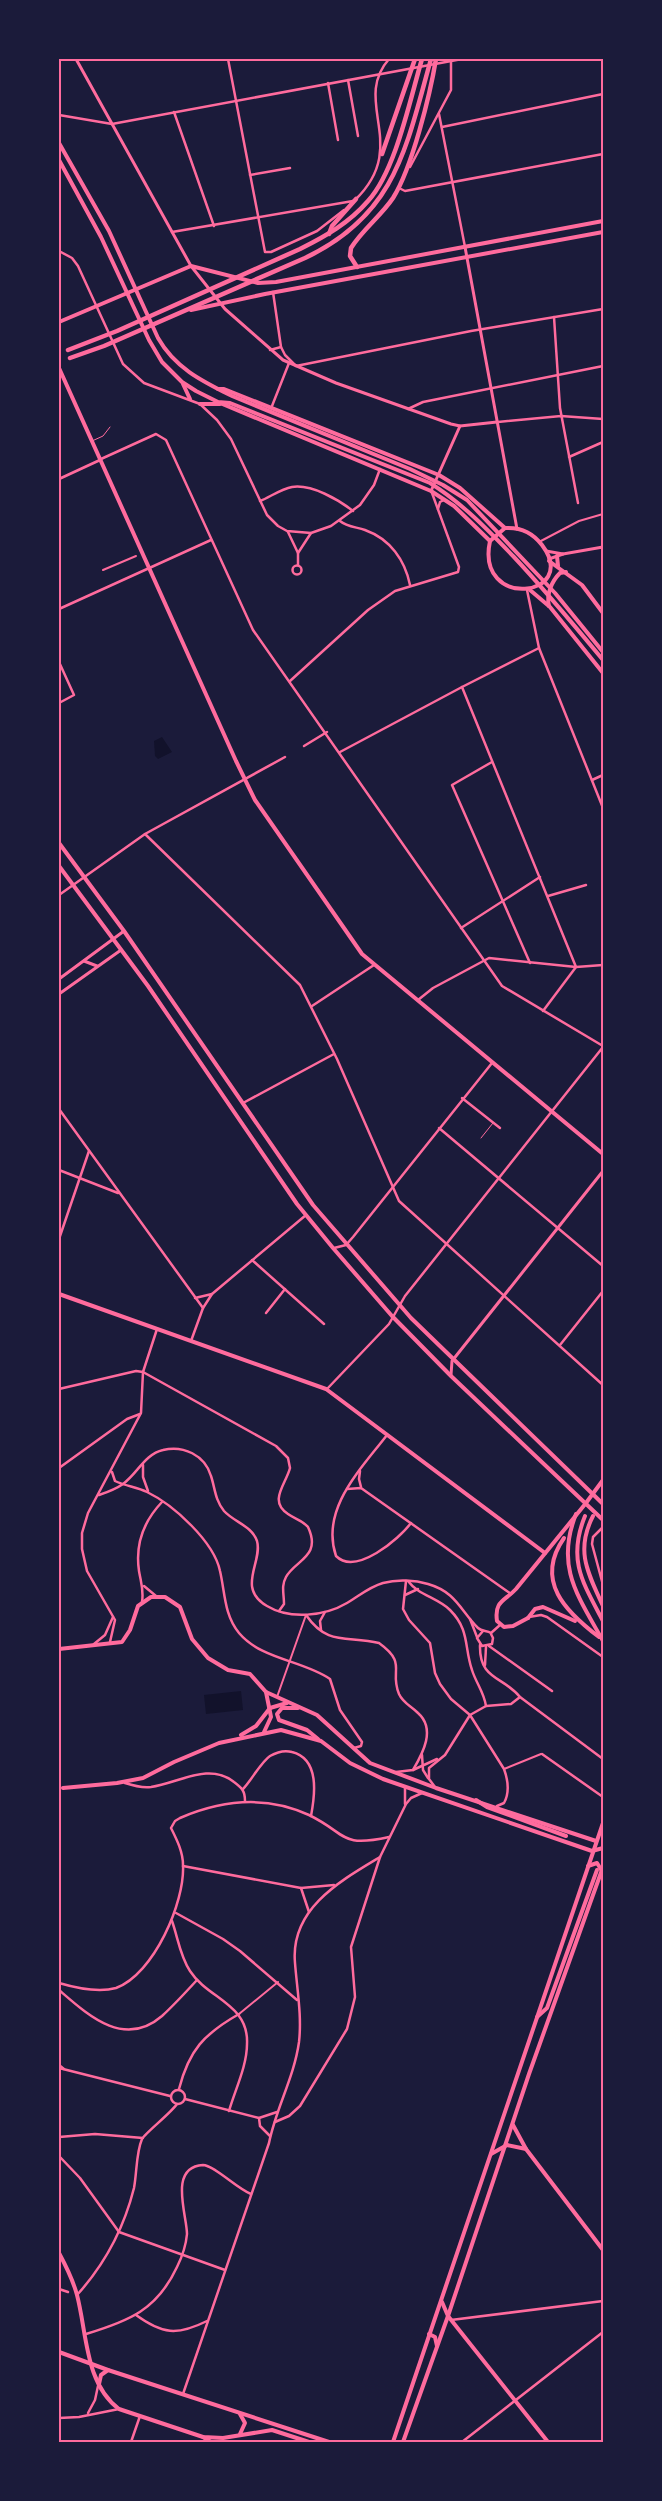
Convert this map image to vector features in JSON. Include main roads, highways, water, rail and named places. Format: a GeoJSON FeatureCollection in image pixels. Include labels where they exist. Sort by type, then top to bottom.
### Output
{"type":"FeatureCollection","features":[{"type":"Feature","properties":{"kind":"highway"},"geometry":{"type":"LineString","coordinates":[[382,154],[415,59]]}},
{"type":"Feature","properties":{"kind":"highway"},"geometry":{"type":"LineString","coordinates":[[68,350],[300,249],[347,222],[370,200],[387,171],[422,59]]}},
{"type":"Feature","properties":{"kind":"highway"},"geometry":{"type":"LineString","coordinates":[[70,358],[182,312],[304,258],[329,246],[355,228],[382,197],[391,180],[431,59]]}},
{"type":"Feature","properties":{"kind":"highway"},"geometry":{"type":"LineString","coordinates":[[357,267],[350,256],[350,248],[399,188],[405,175],[427,101],[436,59]]}},
{"type":"Feature","properties":{"kind":"highway"},"geometry":{"type":"LineString","coordinates":[[329,234],[332,226],[355,200]]}},
{"type":"Feature","properties":{"kind":"main road"},"geometry":{"type":"LineString","coordinates":[[59,143],[109,231],[165,351],[191,374],[232,396],[410,469],[457,493],[467,500],[528,563],[603,652]]}},
{"type":"Feature","properties":{"kind":"main road"},"geometry":{"type":"LineString","coordinates":[[59,160],[101,237],[149,340],[162,362],[182,382],[218,402],[432,491],[472,522],[490,541],[489,562],[496,576],[513,588],[528,590],[550,607],[603,673]]}},
{"type":"Feature","properties":{"kind":"main road"},"geometry":{"type":"LineString","coordinates":[[59,322],[190,266],[258,283],[276,282],[603,221]]}},
{"type":"Feature","properties":{"kind":"main road"},"geometry":{"type":"LineString","coordinates":[[182,312],[273,292],[328,284],[603,232]]}},
{"type":"Feature","properties":{"kind":"main road"},"geometry":{"type":"LineString","coordinates":[[328,284],[323,278],[329,273]]}},
{"type":"Feature","properties":{"kind":"main road"},"geometry":{"type":"LineString","coordinates":[[59,368],[245,780],[255,800],[277,834],[362,954],[374,966],[418,1000],[603,1154]]}},
{"type":"Feature","properties":{"kind":"main road"},"geometry":{"type":"LineString","coordinates":[[182,382],[190,400]]}},
{"type":"Feature","properties":{"kind":"main road"},"geometry":{"type":"LineString","coordinates":[[218,389],[224,389],[272,406],[439,475],[460,488],[505,528],[527,532],[546,551],[549,560],[549,571],[545,580],[528,590]]}},
{"type":"Feature","properties":{"kind":"main road"},"geometry":{"type":"LineString","coordinates":[[218,402],[233,404],[430,484],[452,498],[490,532],[531,575],[603,660]]}},
{"type":"Feature","properties":{"kind":"main road"},"geometry":{"type":"LineString","coordinates":[[200,404],[224,404]]}},
{"type":"Feature","properties":{"kind":"main road"},"geometry":{"type":"LineString","coordinates":[[490,541],[505,528]]}},
{"type":"Feature","properties":{"kind":"main road"},"geometry":{"type":"LineString","coordinates":[[557,556],[558,566]]}},
{"type":"Feature","properties":{"kind":"main road"},"geometry":{"type":"LineString","coordinates":[[549,560],[582,585],[603,612]]}},
{"type":"Feature","properties":{"kind":"main road"},"geometry":{"type":"LineString","coordinates":[[550,607],[548,596],[552,584],[560,573],[566,572]]}},
{"type":"Feature","properties":{"kind":"main road"},"geometry":{"type":"LineString","coordinates":[[59,843],[124,930],[308,1199],[398,1305],[452,1361],[603,1504]]}},
{"type":"Feature","properties":{"kind":"main road"},"geometry":{"type":"LineString","coordinates":[[59,866],[121,950],[306,1215],[333,1248],[392,1316],[451,1376],[603,1520]]}},
{"type":"Feature","properties":{"kind":"main road"},"geometry":{"type":"LineString","coordinates":[[211,1079],[221,1071]]}},
{"type":"Feature","properties":{"kind":"main road"},"geometry":{"type":"LineString","coordinates":[[59,1294],[326,1389],[545,1553]]}},
{"type":"Feature","properties":{"kind":"main road"},"geometry":{"type":"LineString","coordinates":[[580,1623],[543,1607],[535,1610],[528,1618],[513,1626],[500,1625],[497,1618],[498,1608],[502,1600],[511,1594],[603,1480]]}},
{"type":"Feature","properties":{"kind":"main road"},"geometry":{"type":"LineString","coordinates":[[576,1514],[567,1546],[568,1572],[603,1641]]}},
{"type":"Feature","properties":{"kind":"main road"},"geometry":{"type":"LineString","coordinates":[[585,1516],[577,1539],[577,1565],[603,1621]]}},
{"type":"Feature","properties":{"kind":"main road"},"geometry":{"type":"LineString","coordinates":[[593,1516],[585,1532],[584,1551],[586,1568],[603,1606]]}},
{"type":"Feature","properties":{"kind":"main road"},"geometry":{"type":"LineString","coordinates":[[564,1538],[554,1561],[553,1580],[560,1601],[580,1623],[599,1638]]}},
{"type":"Feature","properties":{"kind":"main road"},"geometry":{"type":"LineString","coordinates":[[599,1596],[603,1601]]}},
{"type":"Feature","properties":{"kind":"main road"},"geometry":{"type":"LineString","coordinates":[[59,1649],[110,1644],[124,1640],[138,1606],[142,1602],[157,1597],[172,1600],[180,1607],[192,1639],[208,1658],[228,1670],[250,1674],[266,1692],[325,1720],[352,1748],[370,1762],[436,1788],[497,1806],[596,1841]]}},
{"type":"Feature","properties":{"kind":"main road"},"geometry":{"type":"LineString","coordinates":[[264,1732],[271,1722],[266,1692]]}},
{"type":"Feature","properties":{"kind":"main road"},"geometry":{"type":"LineString","coordinates":[[234,1739],[256,1726],[270,1708],[288,1702]]}},
{"type":"Feature","properties":{"kind":"main road"},"geometry":{"type":"LineString","coordinates":[[305,1709],[284,1707],[278,1712],[278,1718],[281,1722],[307,1730],[367,1773],[592,1852],[603,1848]]}},
{"type":"Feature","properties":{"kind":"main road"},"geometry":{"type":"LineString","coordinates":[[63,1788],[143,1778],[189,1755],[234,1739],[264,1732],[292,1731],[321,1741]]}},
{"type":"Feature","properties":{"kind":"main road"},"geometry":{"type":"LineString","coordinates":[[475,1799],[487,1808],[566,1836]]}},
{"type":"Feature","properties":{"kind":"main road"},"geometry":{"type":"LineString","coordinates":[[393,2442],[603,1823]]}},
{"type":"Feature","properties":{"kind":"main road"},"geometry":{"type":"LineString","coordinates":[[569,1843],[576,1841],[577,1837],[574,1833]]}},
{"type":"Feature","properties":{"kind":"main road"},"geometry":{"type":"LineString","coordinates":[[588,1866],[597,1863],[601,1869]]}},
{"type":"Feature","properties":{"kind":"main road"},"geometry":{"type":"LineString","coordinates":[[536,2017],[547,2008],[601,1869]]}},
{"type":"Feature","properties":{"kind":"main road"},"geometry":{"type":"LineString","coordinates":[[403,2442],[437,2348],[450,2318],[505,2145],[601,1869]]}},
{"type":"Feature","properties":{"kind":"main road"},"geometry":{"type":"LineString","coordinates":[[513,2124],[526,2149],[603,2250]]}},
{"type":"Feature","properties":{"kind":"main road"},"geometry":{"type":"LineString","coordinates":[[490,2155],[505,2145],[516,2145],[526,2149]]}},
{"type":"Feature","properties":{"kind":"main road"},"geometry":{"type":"LineString","coordinates":[[59,2253],[77,2295],[98,2386],[108,2401],[119,2409],[204,2437],[211,2442]]}},
{"type":"Feature","properties":{"kind":"main road"},"geometry":{"type":"LineString","coordinates":[[442,2300],[450,2318],[548,2442]]}},
{"type":"Feature","properties":{"kind":"main road"},"geometry":{"type":"LineString","coordinates":[[429,2334],[435,2337],[437,2348]]}},
{"type":"Feature","properties":{"kind":"main road"},"geometry":{"type":"LineString","coordinates":[[80,2359],[89,2351]]}},
{"type":"Feature","properties":{"kind":"main road"},"geometry":{"type":"LineString","coordinates":[[59,2352],[108,2370],[329,2442]]}},
{"type":"Feature","properties":{"kind":"main road"},"geometry":{"type":"LineString","coordinates":[[98,2386],[101,2375],[108,2370]]}},
{"type":"Feature","properties":{"kind":"main road"},"geometry":{"type":"LineString","coordinates":[[236,2412],[244,2420],[240,2434]]}},
{"type":"Feature","properties":{"kind":"main road"},"geometry":{"type":"LineString","coordinates":[[204,2437],[234,2436],[272,2430],[309,2442]]}},
{"type":"Feature","properties":{"kind":"main road"},"geometry":{"type":"LineString","coordinates":[[229,2442],[234,2436]]}}]}
